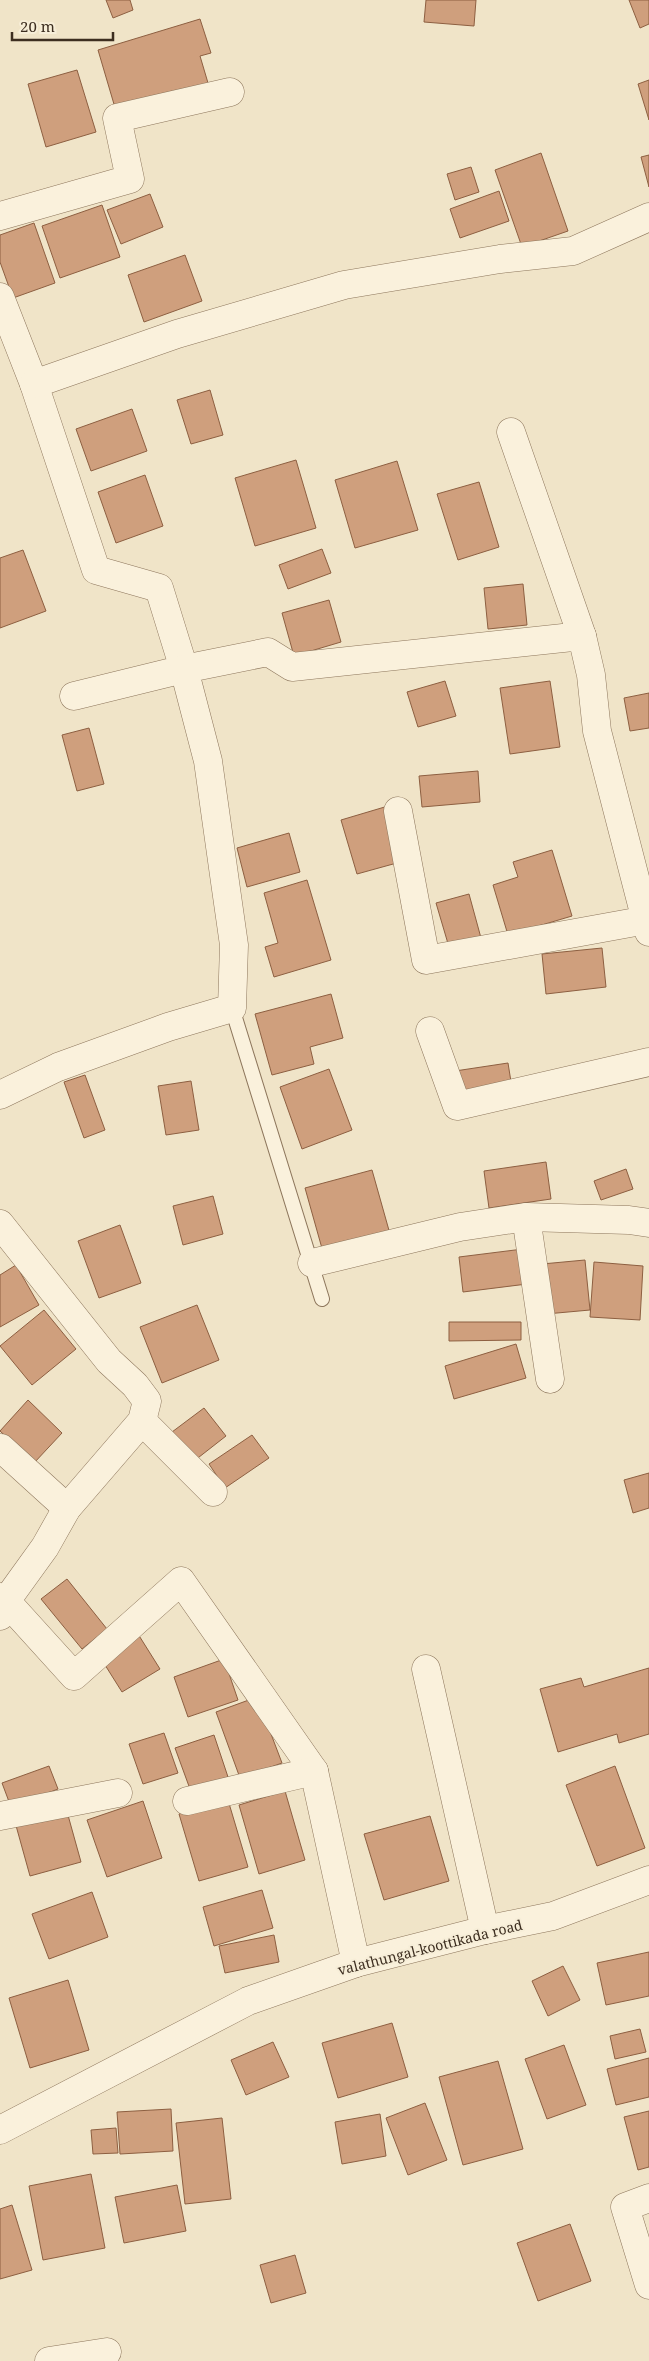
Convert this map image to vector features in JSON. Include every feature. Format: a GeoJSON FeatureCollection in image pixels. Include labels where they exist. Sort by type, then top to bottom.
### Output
{"type":"FeatureCollection","features":[{"type":"Feature","properties":{"kind":"street"},"geometry":{"type":"LineString","coordinates":[[0,216],[130,179],[118,118],[230,92]]}},
{"type":"Feature","properties":{"kind":"street"},"geometry":{"type":"LineString","coordinates":[[34,384],[177,334],[344,285],[500,259],[573,251],[649,217]]}},
{"type":"Feature","properties":{"kind":"street"},"geometry":{"type":"LineString","coordinates":[[0,297],[34,384],[96,570],[159,588],[184,669],[208,761],[234,945],[232,1008],[168,1027],[58,1067],[0,1095]]}},
{"type":"Feature","properties":{"kind":"street"},"geometry":{"type":"LineString","coordinates":[[398,811],[426,960],[648,926],[597,731],[591,675],[582,636],[511,432]]}},
{"type":"Feature","properties":{"kind":"street"},"geometry":{"type":"LineString","coordinates":[[74,696],[184,669],[268,652],[292,667],[582,636]]}},
{"type":"Feature","properties":{"kind":"street"},"geometry":{"type":"LineString","coordinates":[[430,1031],[457,1106],[649,1062]]}},
{"type":"Feature","properties":{"kind":"street"},"geometry":{"type":"LineString","coordinates":[[526,1217],[550,1380]]}},
{"type":"Feature","properties":{"kind":"street"},"geometry":{"type":"LineString","coordinates":[[312,1263],[460,1227],[526,1217],[629,1220],[649,1223]]}},
{"type":"Feature","properties":{"kind":"street"},"geometry":{"type":"LineString","coordinates":[[0,1224],[109,1361],[134,1385],[147,1401],[142,1421],[67,1508],[46,1547],[2,1604],[74,1676],[180,1581],[314,1771],[356,1963]]}},
{"type":"Feature","properties":{"kind":"street"},"geometry":{"type":"LineString","coordinates":[[142,1421],[213,1492]]}},
{"type":"Feature","properties":{"kind":"street"},"geometry":{"type":"LineString","coordinates":[[1,1448],[67,1508]]}},
{"type":"Feature","properties":{"kind":"street"},"geometry":{"type":"LineString","coordinates":[[426,1669],[485,1930]]}},
{"type":"Feature","properties":{"kind":"street"},"geometry":{"type":"LineString","coordinates":[[187,1800],[314,1771]]}},
{"type":"Feature","properties":{"kind":"street"},"geometry":{"type":"LineString","coordinates":[[0,1816],[118,1792]]}},
{"type":"Feature","properties":{"kind":"street","name":"valathungal-koottikada road"},"geometry":{"type":"LineString","coordinates":[[0,2130],[248,2001],[356,1963],[485,1930],[552,1916],[649,1880]]}},
{"type":"Feature","properties":{"kind":"street"},"geometry":{"type":"LineString","coordinates":[[649,2198],[624,2207],[649,2285]]}},
{"type":"Feature","properties":{"kind":"street"},"geometry":{"type":"LineString","coordinates":[[49,2361],[107,2352]]}},
{"type":"Feature","properties":{"kind":"lane"},"geometry":{"type":"LineString","coordinates":[[232,1008],[322,1299]]}},
{"type":"Feature","properties":{"kind":"building"},"geometry":{"type":"Polygon","coordinates":[[[106,0],[130,0],[133,10],[113,18],[106,0]]]}},
{"type":"Feature","properties":{"kind":"building"},"geometry":{"type":"Polygon","coordinates":[[[426,0],[476,0],[474,26],[424,22],[426,0]]]}},
{"type":"Feature","properties":{"kind":"building"},"geometry":{"type":"Polygon","coordinates":[[[629,0],[649,0],[649,24],[640,28],[629,0]]]}},
{"type":"Feature","properties":{"kind":"building"},"geometry":{"type":"Polygon","coordinates":[[[200,19],[211,53],[200,56],[208,83],[116,111],[98,50],[200,19]]]}},
{"type":"Feature","properties":{"kind":"building"},"geometry":{"type":"Polygon","coordinates":[[[77,70],[96,132],[46,147],[28,84],[77,70]]]}},
{"type":"Feature","properties":{"kind":"building"},"geometry":{"type":"Polygon","coordinates":[[[649,80],[649,120],[638,84],[649,80]]]}},
{"type":"Feature","properties":{"kind":"building"},"geometry":{"type":"Polygon","coordinates":[[[541,153],[568,231],[522,247],[495,170],[541,153]]]}},
{"type":"Feature","properties":{"kind":"building"},"geometry":{"type":"Polygon","coordinates":[[[649,155],[649,187],[641,157],[649,155]]]}},
{"type":"Feature","properties":{"kind":"building"},"geometry":{"type":"Polygon","coordinates":[[[471,167],[479,192],[455,200],[447,174],[471,167]]]}},
{"type":"Feature","properties":{"kind":"building"},"geometry":{"type":"Polygon","coordinates":[[[499,191],[509,221],[460,238],[450,209],[499,191]]]}},
{"type":"Feature","properties":{"kind":"building"},"geometry":{"type":"Polygon","coordinates":[[[150,194],[163,227],[121,244],[107,210],[150,194]]]}},
{"type":"Feature","properties":{"kind":"building"},"geometry":{"type":"Polygon","coordinates":[[[102,205],[120,257],[60,278],[42,226],[102,205]]]}},
{"type":"Feature","properties":{"kind":"building"},"geometry":{"type":"Polygon","coordinates":[[[34,223],[55,283],[13,298],[0,262],[0,235],[34,223]]]}},
{"type":"Feature","properties":{"kind":"building"},"geometry":{"type":"Polygon","coordinates":[[[185,255],[202,301],[144,322],[128,275],[185,255]]]}},
{"type":"Feature","properties":{"kind":"building"},"geometry":{"type":"Polygon","coordinates":[[[210,390],[223,435],[191,444],[177,400],[210,390]]]}},
{"type":"Feature","properties":{"kind":"building"},"geometry":{"type":"Polygon","coordinates":[[[132,409],[147,451],[91,471],[76,429],[132,409]]]}},
{"type":"Feature","properties":{"kind":"building"},"geometry":{"type":"Polygon","coordinates":[[[296,460],[316,528],[255,546],[235,478],[296,460]]]}},
{"type":"Feature","properties":{"kind":"building"},"geometry":{"type":"Polygon","coordinates":[[[397,461],[418,530],[355,548],[335,480],[397,461]]]}},
{"type":"Feature","properties":{"kind":"building"},"geometry":{"type":"Polygon","coordinates":[[[145,475],[163,526],[116,543],[98,492],[145,475]]]}},
{"type":"Feature","properties":{"kind":"building"},"geometry":{"type":"Polygon","coordinates":[[[479,482],[499,547],[458,560],[437,494],[479,482]]]}},
{"type":"Feature","properties":{"kind":"building"},"geometry":{"type":"Polygon","coordinates":[[[322,549],[331,573],[288,589],[279,565],[322,549]]]}},
{"type":"Feature","properties":{"kind":"building"},"geometry":{"type":"Polygon","coordinates":[[[23,550],[46,611],[0,628],[0,558],[23,550]]]}},
{"type":"Feature","properties":{"kind":"building"},"geometry":{"type":"Polygon","coordinates":[[[523,584],[527,625],[488,629],[484,588],[523,584]]]}},
{"type":"Feature","properties":{"kind":"building"},"geometry":{"type":"Polygon","coordinates":[[[329,600],[341,642],[294,656],[282,613],[329,600]]]}},
{"type":"Feature","properties":{"kind":"building"},"geometry":{"type":"Polygon","coordinates":[[[445,681],[456,716],[418,727],[407,692],[445,681]]]}},
{"type":"Feature","properties":{"kind":"building"},"geometry":{"type":"Polygon","coordinates":[[[550,681],[560,747],[510,754],[500,688],[550,681]]]}},
{"type":"Feature","properties":{"kind":"building"},"geometry":{"type":"Polygon","coordinates":[[[649,693],[649,728],[630,731],[624,698],[649,693]]]}},
{"type":"Feature","properties":{"kind":"building"},"geometry":{"type":"Polygon","coordinates":[[[89,728],[104,784],[77,791],[62,735],[89,728]]]}},
{"type":"Feature","properties":{"kind":"building"},"geometry":{"type":"Polygon","coordinates":[[[478,771],[480,802],[422,807],[419,776],[478,771]]]}},
{"type":"Feature","properties":{"kind":"building"},"geometry":{"type":"Polygon","coordinates":[[[388,806],[404,861],[357,874],[341,820],[388,806]]]}},
{"type":"Feature","properties":{"kind":"building"},"geometry":{"type":"Polygon","coordinates":[[[289,833],[300,872],[247,887],[237,848],[289,833]]]}},
{"type":"Feature","properties":{"kind":"building"},"geometry":{"type":"Polygon","coordinates":[[[552,850],[572,916],[508,935],[493,885],[518,877],[513,862],[552,850]]]}},
{"type":"Feature","properties":{"kind":"building"},"geometry":{"type":"Polygon","coordinates":[[[307,880],[331,960],[274,977],[265,947],[278,943],[264,893],[307,880]]]}},
{"type":"Feature","properties":{"kind":"building"},"geometry":{"type":"Polygon","coordinates":[[[469,894],[481,938],[449,947],[436,903],[469,894]]]}},
{"type":"Feature","properties":{"kind":"building"},"geometry":{"type":"Polygon","coordinates":[[[602,948],[606,987],[546,994],[542,954],[602,948]]]}},
{"type":"Feature","properties":{"kind":"building"},"geometry":{"type":"Polygon","coordinates":[[[331,994],[343,1038],[310,1047],[314,1064],[272,1075],[255,1014],[331,994]]]}},
{"type":"Feature","properties":{"kind":"building"},"geometry":{"type":"Polygon","coordinates":[[[508,1063],[512,1088],[459,1097],[455,1071],[508,1063]]]}},
{"type":"Feature","properties":{"kind":"building"},"geometry":{"type":"Polygon","coordinates":[[[329,1069],[352,1130],[302,1149],[280,1087],[329,1069]]]}},
{"type":"Feature","properties":{"kind":"building"},"geometry":{"type":"Polygon","coordinates":[[[85,1075],[105,1130],[84,1138],[64,1082],[85,1075]]]}},
{"type":"Feature","properties":{"kind":"building"},"geometry":{"type":"Polygon","coordinates":[[[191,1081],[199,1130],[166,1135],[158,1086],[191,1081]]]}},
{"type":"Feature","properties":{"kind":"building"},"geometry":{"type":"Polygon","coordinates":[[[546,1162],[551,1199],[489,1208],[484,1171],[546,1162]]]}},
{"type":"Feature","properties":{"kind":"building"},"geometry":{"type":"Polygon","coordinates":[[[626,1169],[633,1189],[601,1200],[594,1181],[626,1169]]]}},
{"type":"Feature","properties":{"kind":"building"},"geometry":{"type":"Polygon","coordinates":[[[372,1170],[390,1234],[323,1252],[305,1188],[372,1170]]]}},
{"type":"Feature","properties":{"kind":"building"},"geometry":{"type":"Polygon","coordinates":[[[213,1196],[223,1234],[183,1245],[173,1206],[213,1196]]]}},
{"type":"Feature","properties":{"kind":"building"},"geometry":{"type":"Polygon","coordinates":[[[120,1225],[141,1283],[99,1298],[78,1241],[120,1225]]]}},
{"type":"Feature","properties":{"kind":"building"},"geometry":{"type":"Polygon","coordinates":[[[523,1249],[527,1284],[463,1292],[459,1257],[523,1249]]]}},
{"type":"Feature","properties":{"kind":"building"},"geometry":{"type":"Polygon","coordinates":[[[585,1260],[590,1310],[546,1314],[542,1264],[585,1260]]]}},
{"type":"Feature","properties":{"kind":"building"},"geometry":{"type":"Polygon","coordinates":[[[594,1262],[643,1266],[640,1320],[590,1317],[594,1262]]]}},
{"type":"Feature","properties":{"kind":"building"},"geometry":{"type":"Polygon","coordinates":[[[16,1265],[39,1305],[0,1327],[0,1275],[16,1265]]]}},
{"type":"Feature","properties":{"kind":"building"},"geometry":{"type":"Polygon","coordinates":[[[197,1305],[219,1360],[162,1383],[140,1327],[197,1305]]]}},
{"type":"Feature","properties":{"kind":"building"},"geometry":{"type":"Polygon","coordinates":[[[44,1310],[76,1349],[32,1385],[0,1346],[44,1310]]]}},
{"type":"Feature","properties":{"kind":"building"},"geometry":{"type":"Polygon","coordinates":[[[449,1322],[521,1322],[521,1340],[449,1341],[449,1322]]]}},
{"type":"Feature","properties":{"kind":"building"},"geometry":{"type":"Polygon","coordinates":[[[516,1344],[526,1378],[454,1399],[445,1366],[516,1344]]]}},
{"type":"Feature","properties":{"kind":"building"},"geometry":{"type":"Polygon","coordinates":[[[28,1400],[62,1433],[34,1463],[0,1431],[28,1400]]]}},
{"type":"Feature","properties":{"kind":"building"},"geometry":{"type":"Polygon","coordinates":[[[204,1408],[226,1436],[194,1461],[172,1432],[204,1408]]]}},
{"type":"Feature","properties":{"kind":"building"},"geometry":{"type":"Polygon","coordinates":[[[252,1435],[269,1458],[225,1488],[209,1464],[252,1435]]]}},
{"type":"Feature","properties":{"kind":"building"},"geometry":{"type":"Polygon","coordinates":[[[649,1473],[649,1508],[633,1513],[624,1480],[649,1473]]]}},
{"type":"Feature","properties":{"kind":"building"},"geometry":{"type":"Polygon","coordinates":[[[67,1579],[107,1629],[82,1649],[41,1599],[67,1579]]]}},
{"type":"Feature","properties":{"kind":"building"},"geometry":{"type":"Polygon","coordinates":[[[138,1634],[160,1669],[122,1692],[100,1657],[138,1634]]]}},
{"type":"Feature","properties":{"kind":"building"},"geometry":{"type":"Polygon","coordinates":[[[224,1659],[238,1700],[188,1717],[174,1677],[224,1659]]]}},
{"type":"Feature","properties":{"kind":"building"},"geometry":{"type":"Polygon","coordinates":[[[649,1668],[649,1734],[619,1743],[617,1734],[558,1752],[540,1689],[581,1678],[584,1687],[649,1668]]]}},
{"type":"Feature","properties":{"kind":"building"},"geometry":{"type":"Polygon","coordinates":[[[257,1697],[282,1763],[240,1778],[216,1712],[257,1697]]]}},
{"type":"Feature","properties":{"kind":"building"},"geometry":{"type":"Polygon","coordinates":[[[164,1733],[178,1773],[143,1784],[129,1744],[164,1733]]]}},
{"type":"Feature","properties":{"kind":"building"},"geometry":{"type":"Polygon","coordinates":[[[214,1735],[228,1777],[190,1789],[175,1748],[214,1735]]]}},
{"type":"Feature","properties":{"kind":"building"},"geometry":{"type":"Polygon","coordinates":[[[49,1766],[58,1789],[11,1807],[2,1783],[49,1766]]]}},
{"type":"Feature","properties":{"kind":"building"},"geometry":{"type":"Polygon","coordinates":[[[615,1766],[645,1848],[597,1866],[566,1785],[615,1766]]]}},
{"type":"Feature","properties":{"kind":"building"},"geometry":{"type":"Polygon","coordinates":[[[285,1791],[305,1860],[259,1874],[239,1805],[285,1791]]]}},
{"type":"Feature","properties":{"kind":"building"},"geometry":{"type":"Polygon","coordinates":[[[228,1800],[248,1867],[199,1881],[179,1814],[228,1800]]]}},
{"type":"Feature","properties":{"kind":"building"},"geometry":{"type":"Polygon","coordinates":[[[143,1801],[162,1858],[107,1877],[87,1820],[143,1801]]]}},
{"type":"Feature","properties":{"kind":"building"},"geometry":{"type":"Polygon","coordinates":[[[66,1808],[81,1862],[30,1876],[15,1822],[66,1808]]]}},
{"type":"Feature","properties":{"kind":"building"},"geometry":{"type":"Polygon","coordinates":[[[430,1816],[449,1881],[384,1900],[364,1834],[430,1816]]]}},
{"type":"Feature","properties":{"kind":"building"},"geometry":{"type":"Polygon","coordinates":[[[262,1890],[273,1928],[214,1946],[203,1907],[262,1890]]]}},
{"type":"Feature","properties":{"kind":"building"},"geometry":{"type":"Polygon","coordinates":[[[92,1892],[108,1937],[49,1959],[32,1914],[92,1892]]]}},
{"type":"Feature","properties":{"kind":"building"},"geometry":{"type":"Polygon","coordinates":[[[274,1935],[279,1962],[225,1973],[219,1946],[274,1935]]]}},
{"type":"Feature","properties":{"kind":"building"},"geometry":{"type":"Polygon","coordinates":[[[649,1952],[649,1996],[606,2005],[597,1963],[649,1952]]]}},
{"type":"Feature","properties":{"kind":"building"},"geometry":{"type":"Polygon","coordinates":[[[563,1966],[580,2000],[548,2016],[532,1981],[563,1966]]]}},
{"type":"Feature","properties":{"kind":"building"},"geometry":{"type":"Polygon","coordinates":[[[68,1980],[89,2050],[30,2068],[9,1998],[68,1980]]]}},
{"type":"Feature","properties":{"kind":"building"},"geometry":{"type":"Polygon","coordinates":[[[392,2023],[408,2077],[338,2098],[322,2043],[392,2023]]]}},
{"type":"Feature","properties":{"kind":"building"},"geometry":{"type":"Polygon","coordinates":[[[640,2029],[646,2052],[615,2059],[610,2036],[640,2029]]]}},
{"type":"Feature","properties":{"kind":"building"},"geometry":{"type":"Polygon","coordinates":[[[273,2042],[289,2077],[246,2095],[231,2060],[273,2042]]]}},
{"type":"Feature","properties":{"kind":"building"},"geometry":{"type":"Polygon","coordinates":[[[564,2045],[586,2105],[547,2119],[525,2059],[564,2045]]]}},
{"type":"Feature","properties":{"kind":"building"},"geometry":{"type":"Polygon","coordinates":[[[649,2058],[649,2097],[616,2105],[607,2069],[649,2058]]]}},
{"type":"Feature","properties":{"kind":"building"},"geometry":{"type":"Polygon","coordinates":[[[498,2061],[523,2149],[463,2165],[439,2077],[498,2061]]]}},
{"type":"Feature","properties":{"kind":"building"},"geometry":{"type":"Polygon","coordinates":[[[425,2103],[447,2160],[408,2175],[386,2118],[425,2103]]]}},
{"type":"Feature","properties":{"kind":"building"},"geometry":{"type":"Polygon","coordinates":[[[171,2109],[173,2151],[120,2154],[117,2112],[171,2109]]]}},
{"type":"Feature","properties":{"kind":"building"},"geometry":{"type":"Polygon","coordinates":[[[649,2111],[649,2167],[638,2170],[624,2117],[649,2111]]]}},
{"type":"Feature","properties":{"kind":"building"},"geometry":{"type":"Polygon","coordinates":[[[380,2114],[386,2156],[342,2164],[335,2122],[380,2114]]]}},
{"type":"Feature","properties":{"kind":"building"},"geometry":{"type":"Polygon","coordinates":[[[222,2118],[231,2199],[185,2204],[176,2123],[222,2118]]]}},
{"type":"Feature","properties":{"kind":"building"},"geometry":{"type":"Polygon","coordinates":[[[116,2128],[118,2153],[93,2154],[91,2130],[116,2128]]]}},
{"type":"Feature","properties":{"kind":"building"},"geometry":{"type":"Polygon","coordinates":[[[91,2174],[105,2248],[43,2260],[29,2186],[91,2174]]]}},
{"type":"Feature","properties":{"kind":"building"},"geometry":{"type":"Polygon","coordinates":[[[177,2185],[186,2231],[124,2243],[115,2197],[177,2185]]]}},
{"type":"Feature","properties":{"kind":"building"},"geometry":{"type":"Polygon","coordinates":[[[12,2205],[32,2270],[0,2279],[0,2209],[12,2205]]]}},
{"type":"Feature","properties":{"kind":"building"},"geometry":{"type":"Polygon","coordinates":[[[570,2224],[591,2281],[538,2301],[517,2243],[570,2224]]]}},
{"type":"Feature","properties":{"kind":"building"},"geometry":{"type":"Polygon","coordinates":[[[295,2255],[306,2293],[271,2303],[260,2265],[295,2255]]]}}]}
